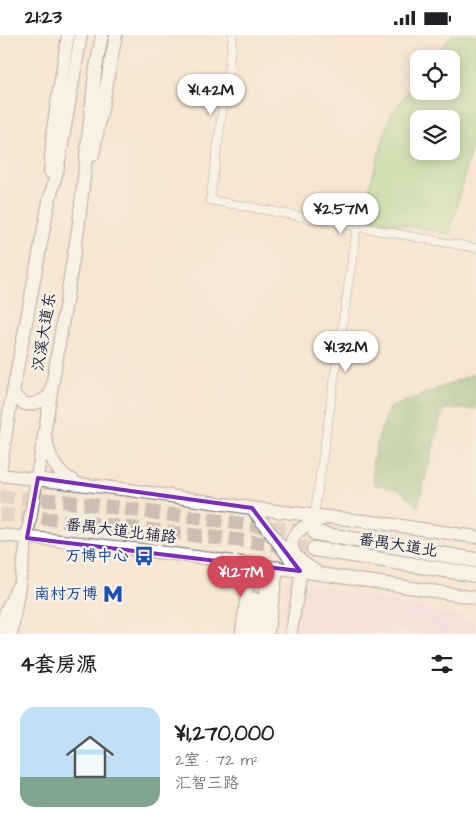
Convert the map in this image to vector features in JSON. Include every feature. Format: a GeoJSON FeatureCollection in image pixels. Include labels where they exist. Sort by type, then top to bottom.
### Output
{"type":"FeatureCollection","features":[{"type":"Feature","properties":{"kind":"highway","name":"番禺大道北"},"geometry":{"type":"LineString","coordinates":[[315,533],[476,560]]}},
{"type":"Feature","properties":{"kind":"highway","name":"番禺大道北"},"geometry":{"type":"LineString","coordinates":[[314,549],[476,575]]}},
{"type":"Feature","properties":{"kind":"main road"},"geometry":{"type":"LineString","coordinates":[[49,201],[53,129],[68,35]]}},
{"type":"Feature","properties":{"kind":"main road","name":"汉溪大道东"},"geometry":{"type":"LineString","coordinates":[[0,474],[10,407],[14,394],[49,201],[58,167],[82,35]]}},
{"type":"Feature","properties":{"kind":"main road","name":"汉溪大道东"},"geometry":{"type":"LineString","coordinates":[[27,538],[79,223],[95,73],[102,35]]}},
{"type":"Feature","properties":{"kind":"main road"},"geometry":{"type":"LineString","coordinates":[[79,223],[116,35]]}},
{"type":"Feature","properties":{"kind":"main road"},"geometry":{"type":"LineString","coordinates":[[14,394],[19,402],[24,404],[40,403],[50,395]]}},
{"type":"Feature","properties":{"kind":"main road"},"geometry":{"type":"LineString","coordinates":[[0,428],[10,407]]}},
{"type":"Feature","properties":{"kind":"main road"},"geometry":{"type":"LineString","coordinates":[[45,432],[55,465],[61,473],[82,484]]}},
{"type":"Feature","properties":{"kind":"main road"},"geometry":{"type":"LineString","coordinates":[[0,474],[169,495],[252,509],[381,523],[476,537]]}},
{"type":"Feature","properties":{"kind":"main road"},"geometry":{"type":"LineString","coordinates":[[252,509],[300,571]]}},
{"type":"Feature","properties":{"kind":"main road"},"geometry":{"type":"LineString","coordinates":[[319,574],[295,554],[292,543],[295,533],[300,529],[329,517]]}},
{"type":"Feature","properties":{"kind":"main road","name":"番禺大道北辅路"},"geometry":{"type":"LineString","coordinates":[[0,535],[264,565],[476,598]]}},
{"type":"Feature","properties":{"kind":"street"},"geometry":{"type":"LineString","coordinates":[[233,35],[210,200],[476,248]]}},
{"type":"Feature","properties":{"kind":"street"},"geometry":{"type":"LineString","coordinates":[[314,516],[357,226]]}},
{"type":"Feature","properties":{"kind":"street","name":"汉溪大道东"},"geometry":{"type":"LineString","coordinates":[[12,634],[27,538]]}},
{"type":"Feature","properties":{"kind":"street"},"geometry":{"type":"LineString","coordinates":[[241,634],[264,565]]}},
{"type":"Feature","properties":{"kind":"street"},"geometry":{"type":"LineString","coordinates":[[249,634],[264,565]]}},
{"type":"Feature","properties":{"kind":"street"},"geometry":{"type":"LineString","coordinates":[[260,634],[264,565]]}},
{"type":"Feature","properties":{"kind":"street"},"geometry":{"type":"LineString","coordinates":[[264,565],[268,634]]}},
{"type":"Feature","properties":{"kind":"street"},"geometry":{"type":"LineString","coordinates":[[291,634],[300,571]]}},
{"type":"Feature","properties":{"kind":"street"},"geometry":{"type":"LineString","coordinates":[[1,634],[8,603],[20,581]]}},
{"type":"Feature","properties":{"kind":"highlighted area"},"geometry":{"type":"Polygon","coordinates":[[[38,478],[252,508],[300,571],[27,538],[38,478]]]}},
{"type":"Feature","properties":{"kind":"shaded area"},"geometry":{"type":"Polygon","coordinates":[[[286,577],[476,621],[476,634],[281,634],[286,577]]]}},
{"type":"Feature","properties":{"kind":"green space"},"geometry":{"type":"Polygon","coordinates":[[[452,35],[476,35],[476,138],[472,143],[450,234],[361,217],[390,116],[410,89],[410,100],[460,100],[460,50],[440,50],[452,35]]]}},
{"type":"Feature","properties":{"kind":"green space"},"geometry":{"type":"Polygon","coordinates":[[[476,373],[476,409],[443,409],[418,507],[399,489],[375,485],[372,467],[379,436],[389,408],[476,373]]]}},
{"type":"Feature","properties":{"kind":"tunnel"},"geometry":{"type":"LineString","coordinates":[[0,497],[63,501],[315,533]]}},
{"type":"Feature","properties":{"kind":"tunnel"},"geometry":{"type":"LineString","coordinates":[[0,514],[314,549]]}},
{"type":"Feature","properties":{"kind":"place","name":"万博中心"},"geometry":{"type":"Point","coordinates":[144,556]}},
{"type":"Feature","properties":{"kind":"place","name":"南村万博"},"geometry":{"type":"Point","coordinates":[113,594]}}]}
